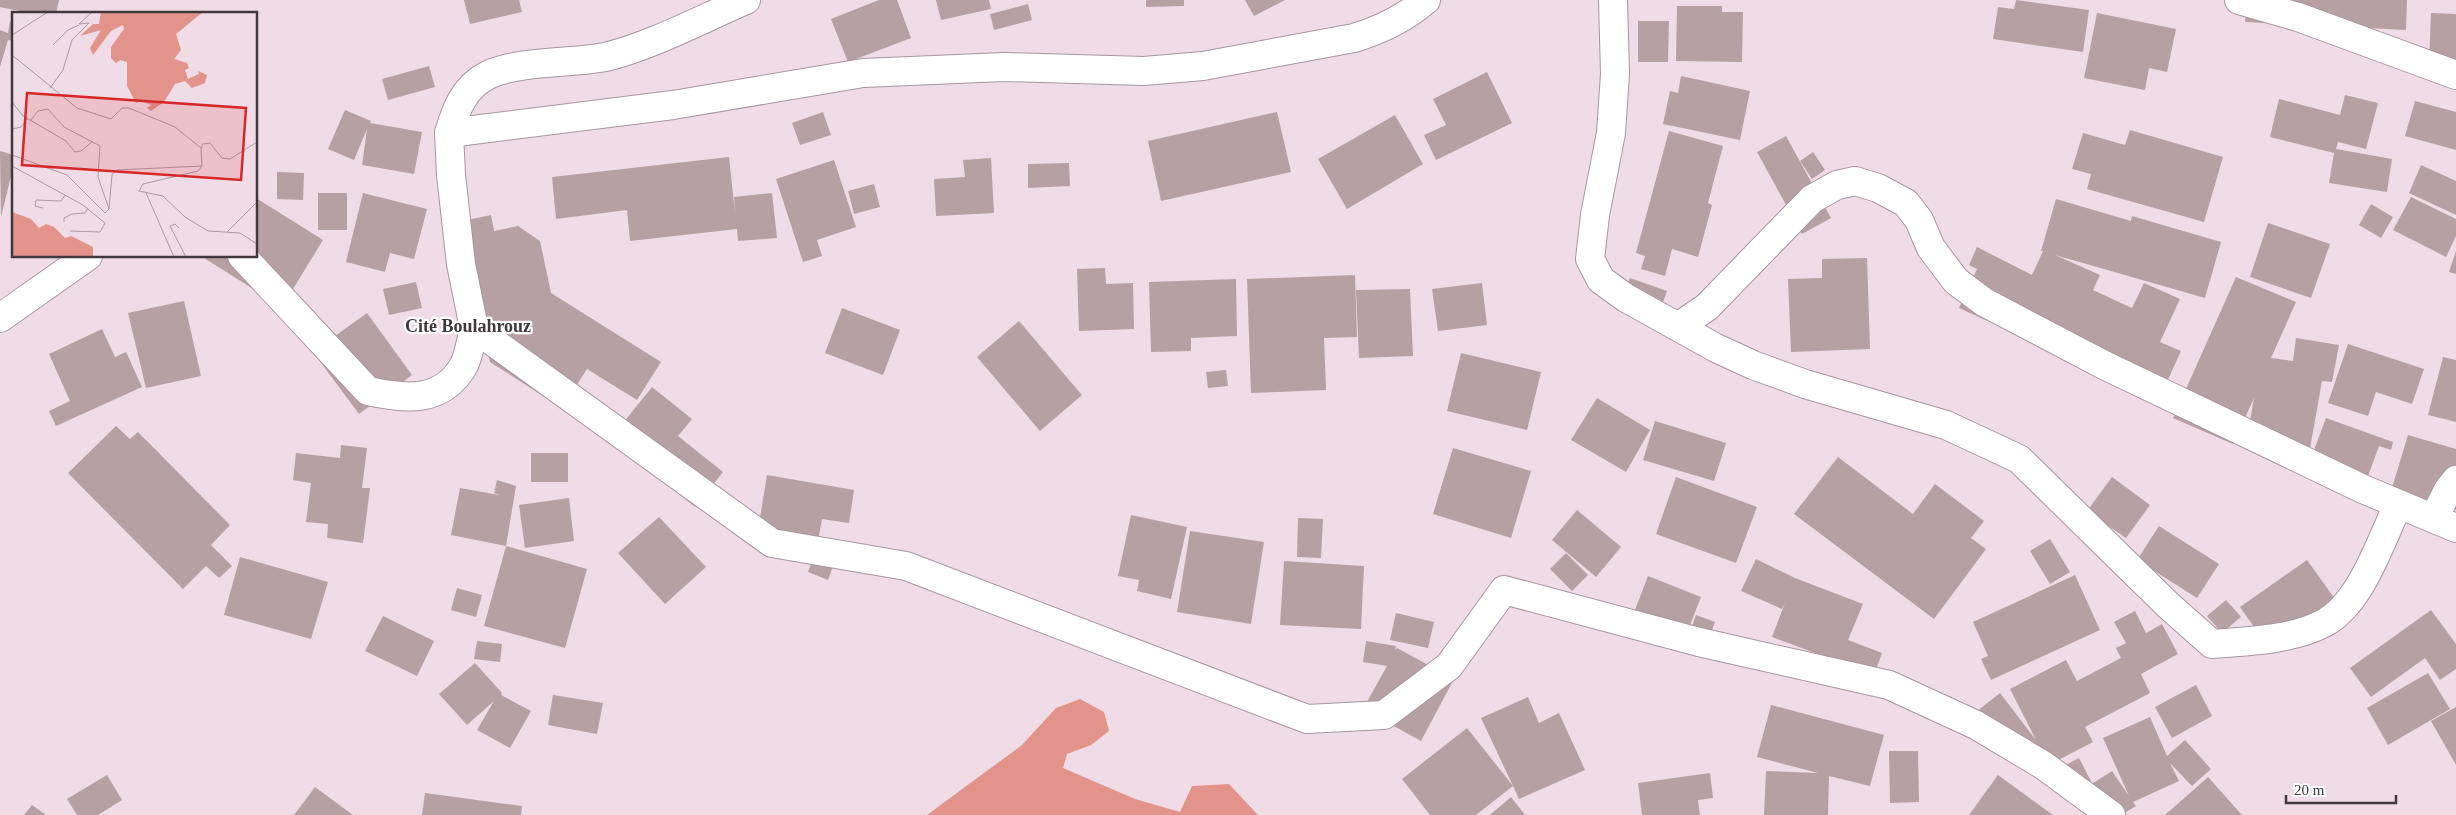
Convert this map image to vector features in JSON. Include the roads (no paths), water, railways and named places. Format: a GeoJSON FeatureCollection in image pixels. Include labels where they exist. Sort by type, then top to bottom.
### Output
{"type":"FeatureCollection","features":[{"type":"Feature","properties":{"kind":"street"},"geometry":{"type":"LineString","coordinates":[[244,258],[368,391],[398,398],[426,396],[448,383],[464,365],[474,328],[461,264],[451,175],[449,133],[464,94],[489,75],[523,66],[606,56],[642,44],[746,0]]}},
{"type":"Feature","properties":{"kind":"street"},"geometry":{"type":"LineString","coordinates":[[449,133],[673,105],[863,73],[1004,67],[1144,71],[1203,66],[1354,38],[1377,31],[1399,20],[1426,0]]}},
{"type":"Feature","properties":{"kind":"street"},"geometry":{"type":"LineString","coordinates":[[1614,0],[1615,74],[1611,133],[1595,214],[1590,260],[1601,280],[1626,298],[1716,348],[1753,366],[1806,384],[1946,425],[2019,459],[2168,605],[2212,644],[2299,633],[2326,622],[2344,606],[2356,591],[2368,570],[2398,505]]}},
{"type":"Feature","properties":{"kind":"street"},"geometry":{"type":"LineString","coordinates":[[2239,0],[2298,18],[2456,75]]}},
{"type":"Feature","properties":{"kind":"street"},"geometry":{"type":"LineString","coordinates":[[1679,326],[1707,307],[1812,199],[1837,185],[1855,181],[1878,188],[1906,203],[1919,220],[1931,248],[1956,281],[1984,302],[2104,365],[2398,505],[2445,523],[2448,490],[2456,480]]}},
{"type":"Feature","properties":{"kind":"street"},"geometry":{"type":"LineString","coordinates":[[0,318],[85,258]]}},
{"type":"Feature","properties":{"kind":"street"},"geometry":{"type":"LineString","coordinates":[[474,328],[772,543],[906,566],[1306,719],[1384,715],[1449,666],[1504,590],[1699,642],[1889,685],[1976,725],[2043,765],[2111,815]]}},
{"type":"Feature","properties":{"kind":"district","name":"Cité Boulahrouz"},"geometry":{"type":"Point","coordinates":[468,326]}}]}
